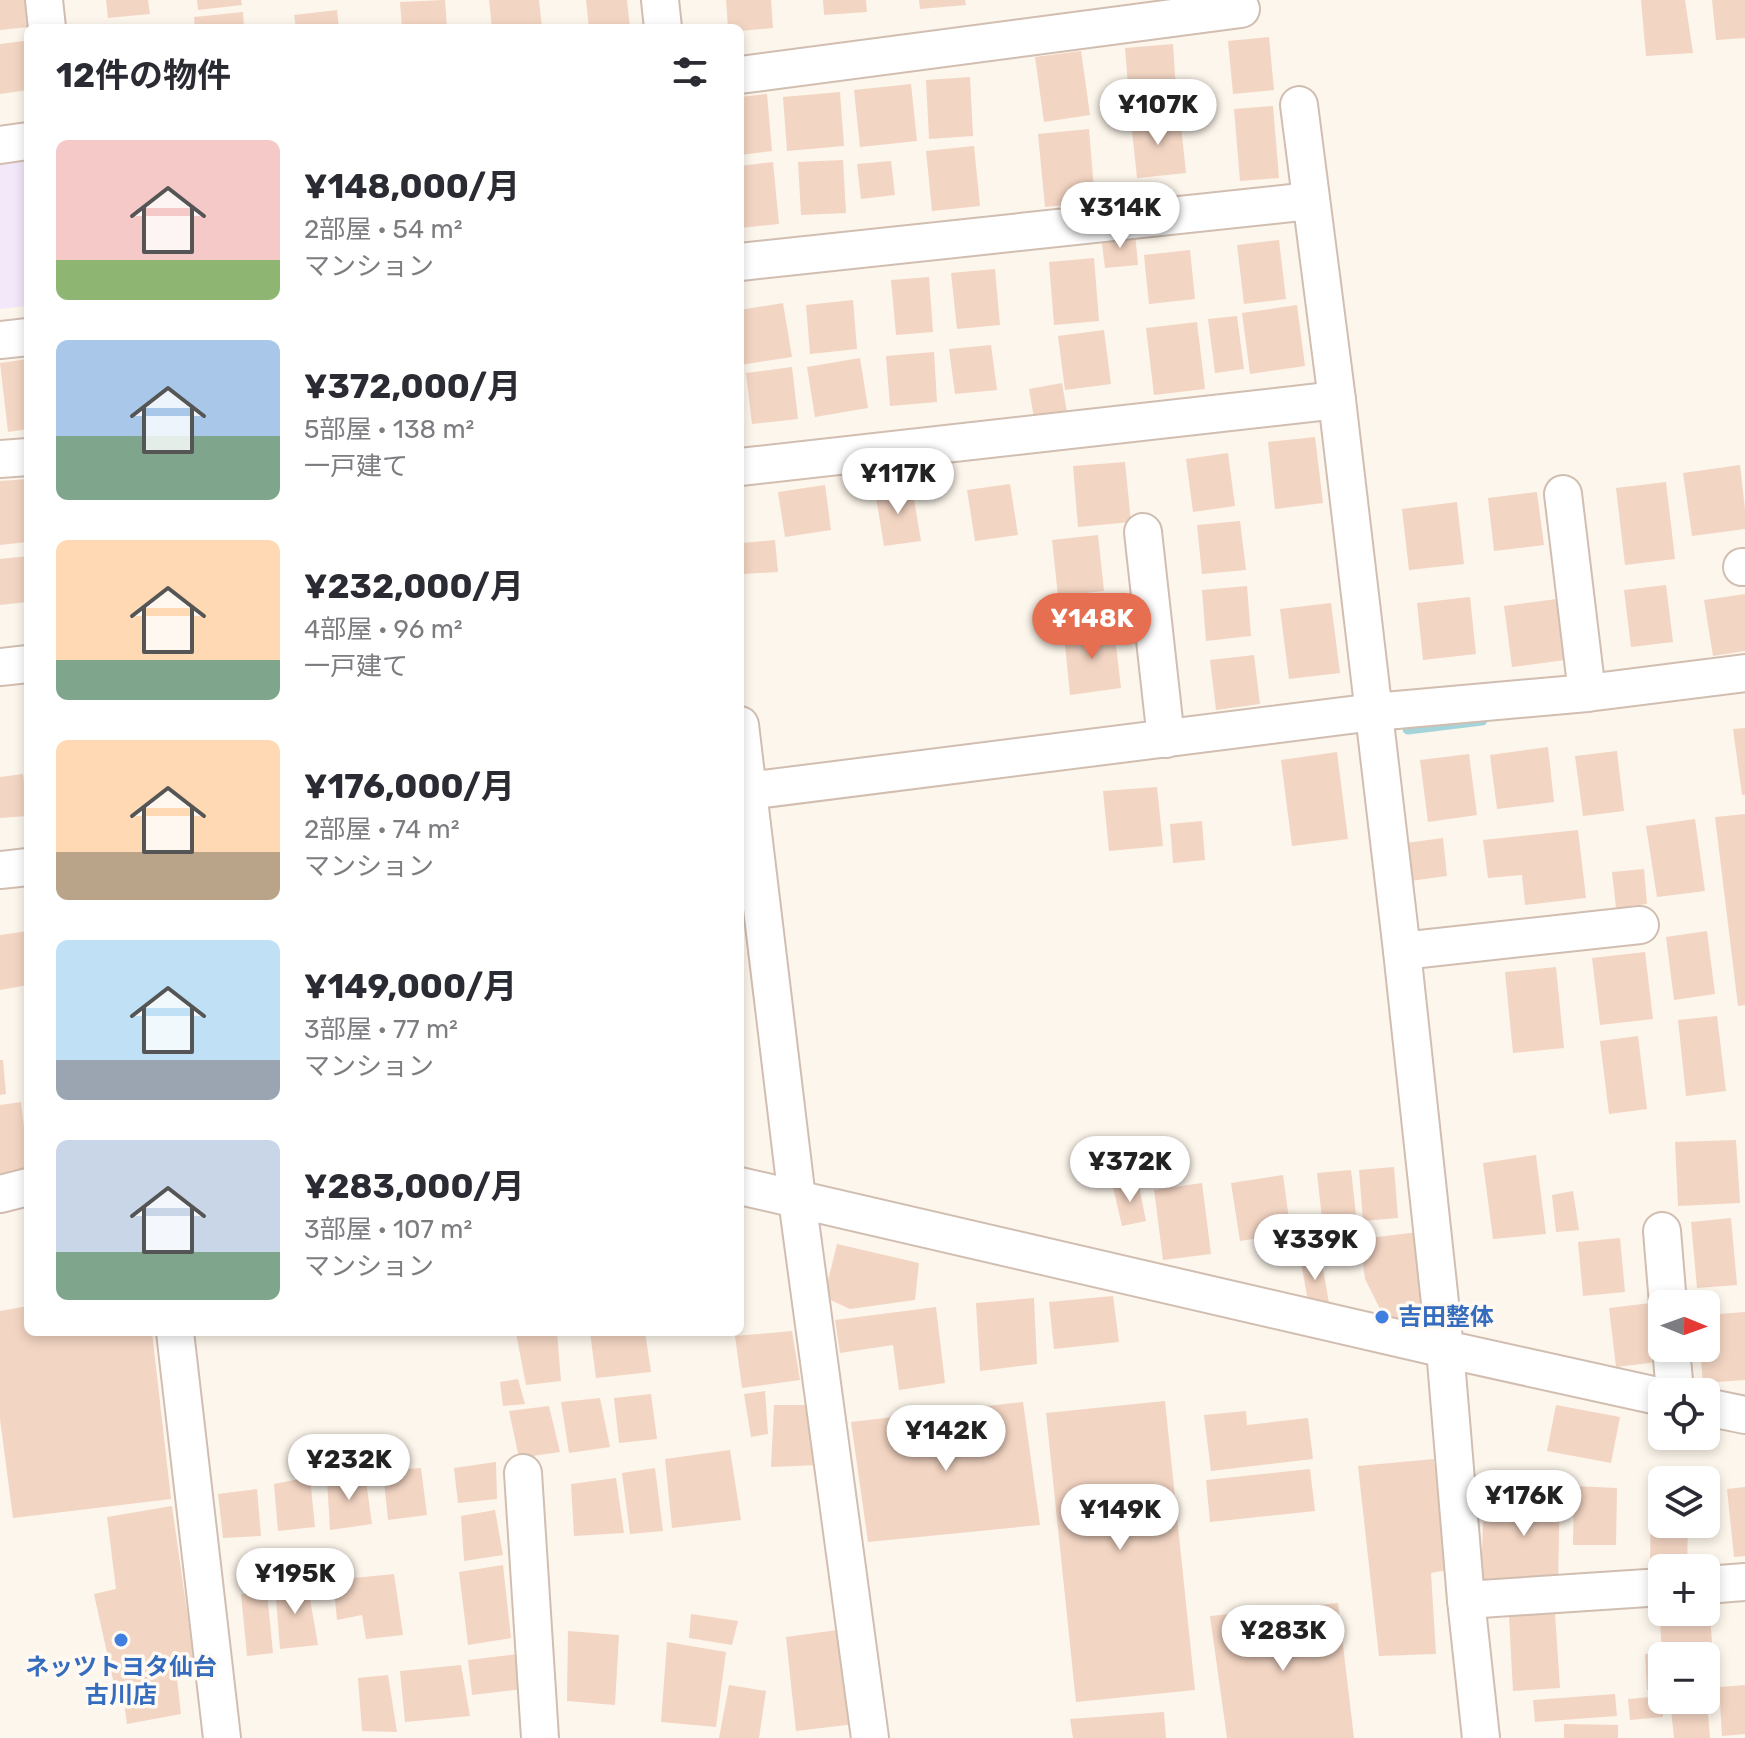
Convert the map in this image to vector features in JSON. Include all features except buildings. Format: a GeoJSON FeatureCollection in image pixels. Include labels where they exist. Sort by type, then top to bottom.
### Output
{"type":"FeatureCollection","features":[{"type":"Feature","properties":{"kind":"street"},"geometry":{"type":"LineString","coordinates":[[44,0],[47,24]]}},
{"type":"Feature","properties":{"kind":"street"},"geometry":{"type":"LineString","coordinates":[[660,0],[663,24]]}},
{"type":"Feature","properties":{"kind":"street"},"geometry":{"type":"LineString","coordinates":[[744,74],[1241,9]]}},
{"type":"Feature","properties":{"kind":"street"},"geometry":{"type":"LineString","coordinates":[[1299,105],[1402,951],[1445,1349],[1481,1738]]}},
{"type":"Feature","properties":{"kind":"street"},"geometry":{"type":"LineString","coordinates":[[0,145],[24,142]]}},
{"type":"Feature","properties":{"kind":"street"},"geometry":{"type":"LineString","coordinates":[[744,262],[1310,201]]}},
{"type":"Feature","properties":{"kind":"street"},"geometry":{"type":"LineString","coordinates":[[0,340],[24,337]]}},
{"type":"Feature","properties":{"kind":"street"},"geometry":{"type":"LineString","coordinates":[[744,467],[1337,400]]}},
{"type":"Feature","properties":{"kind":"street"},"geometry":{"type":"LineString","coordinates":[[0,459],[24,457]]}},
{"type":"Feature","properties":{"kind":"street"},"geometry":{"type":"LineString","coordinates":[[1563,494],[1587,693]]}},
{"type":"Feature","properties":{"kind":"street"},"geometry":{"type":"LineString","coordinates":[[1143,532],[1166,739]]}},
{"type":"Feature","properties":{"kind":"street"},"geometry":{"type":"LineString","coordinates":[[0,667],[24,664]]}},
{"type":"Feature","properties":{"kind":"street"},"geometry":{"type":"LineString","coordinates":[[870,1738],[744,792],[1374,712],[1587,693],[1745,673]]}},
{"type":"Feature","properties":{"kind":"street"},"geometry":{"type":"LineString","coordinates":[[0,870],[24,867]]}},
{"type":"Feature","properties":{"kind":"street"},"geometry":{"type":"LineString","coordinates":[[1402,951],[1640,925]]}},
{"type":"Feature","properties":{"kind":"street"},"geometry":{"type":"LineString","coordinates":[[744,1187],[1648,1394]]}},
{"type":"Feature","properties":{"kind":"street"},"geometry":{"type":"LineString","coordinates":[[0,1194],[24,1188]]}},
{"type":"Feature","properties":{"kind":"street"},"geometry":{"type":"LineString","coordinates":[[1662,1231],[1667,1290]]}},
{"type":"Feature","properties":{"kind":"street"},"geometry":{"type":"LineString","coordinates":[[175,1336],[222,1738]]}},
{"type":"Feature","properties":{"kind":"street"},"geometry":{"type":"LineString","coordinates":[[1720,1410],[1745,1415]]}},
{"type":"Feature","properties":{"kind":"street"},"geometry":{"type":"LineString","coordinates":[[523,1473],[540,1738]]}},
{"type":"Feature","properties":{"kind":"street"},"geometry":{"type":"LineString","coordinates":[[1720,1584],[1745,1582]]}},
{"type":"Feature","properties":{"kind":"street"},"geometry":{"type":"LineString","coordinates":[[1466,1600],[1648,1588]]}},
{"type":"Feature","properties":{"kind":"shaded area"},"geometry":{"type":"Polygon","coordinates":[[[24,157],[24,306],[0,309],[0,160],[24,157]]]}},
{"type":"Feature","properties":{"kind":"waterway"},"geometry":{"type":"LineString","coordinates":[[1408,729],[1482,720]]}},
{"type":"Feature","properties":{"kind":"place","name":"吉田整体"},"geometry":{"type":"Point","coordinates":[1382,1317]}},
{"type":"Feature","properties":{"kind":"place","name":"ネッツトヨタ仙台 古川店"},"geometry":{"type":"Point","coordinates":[121,1640]}}]}
